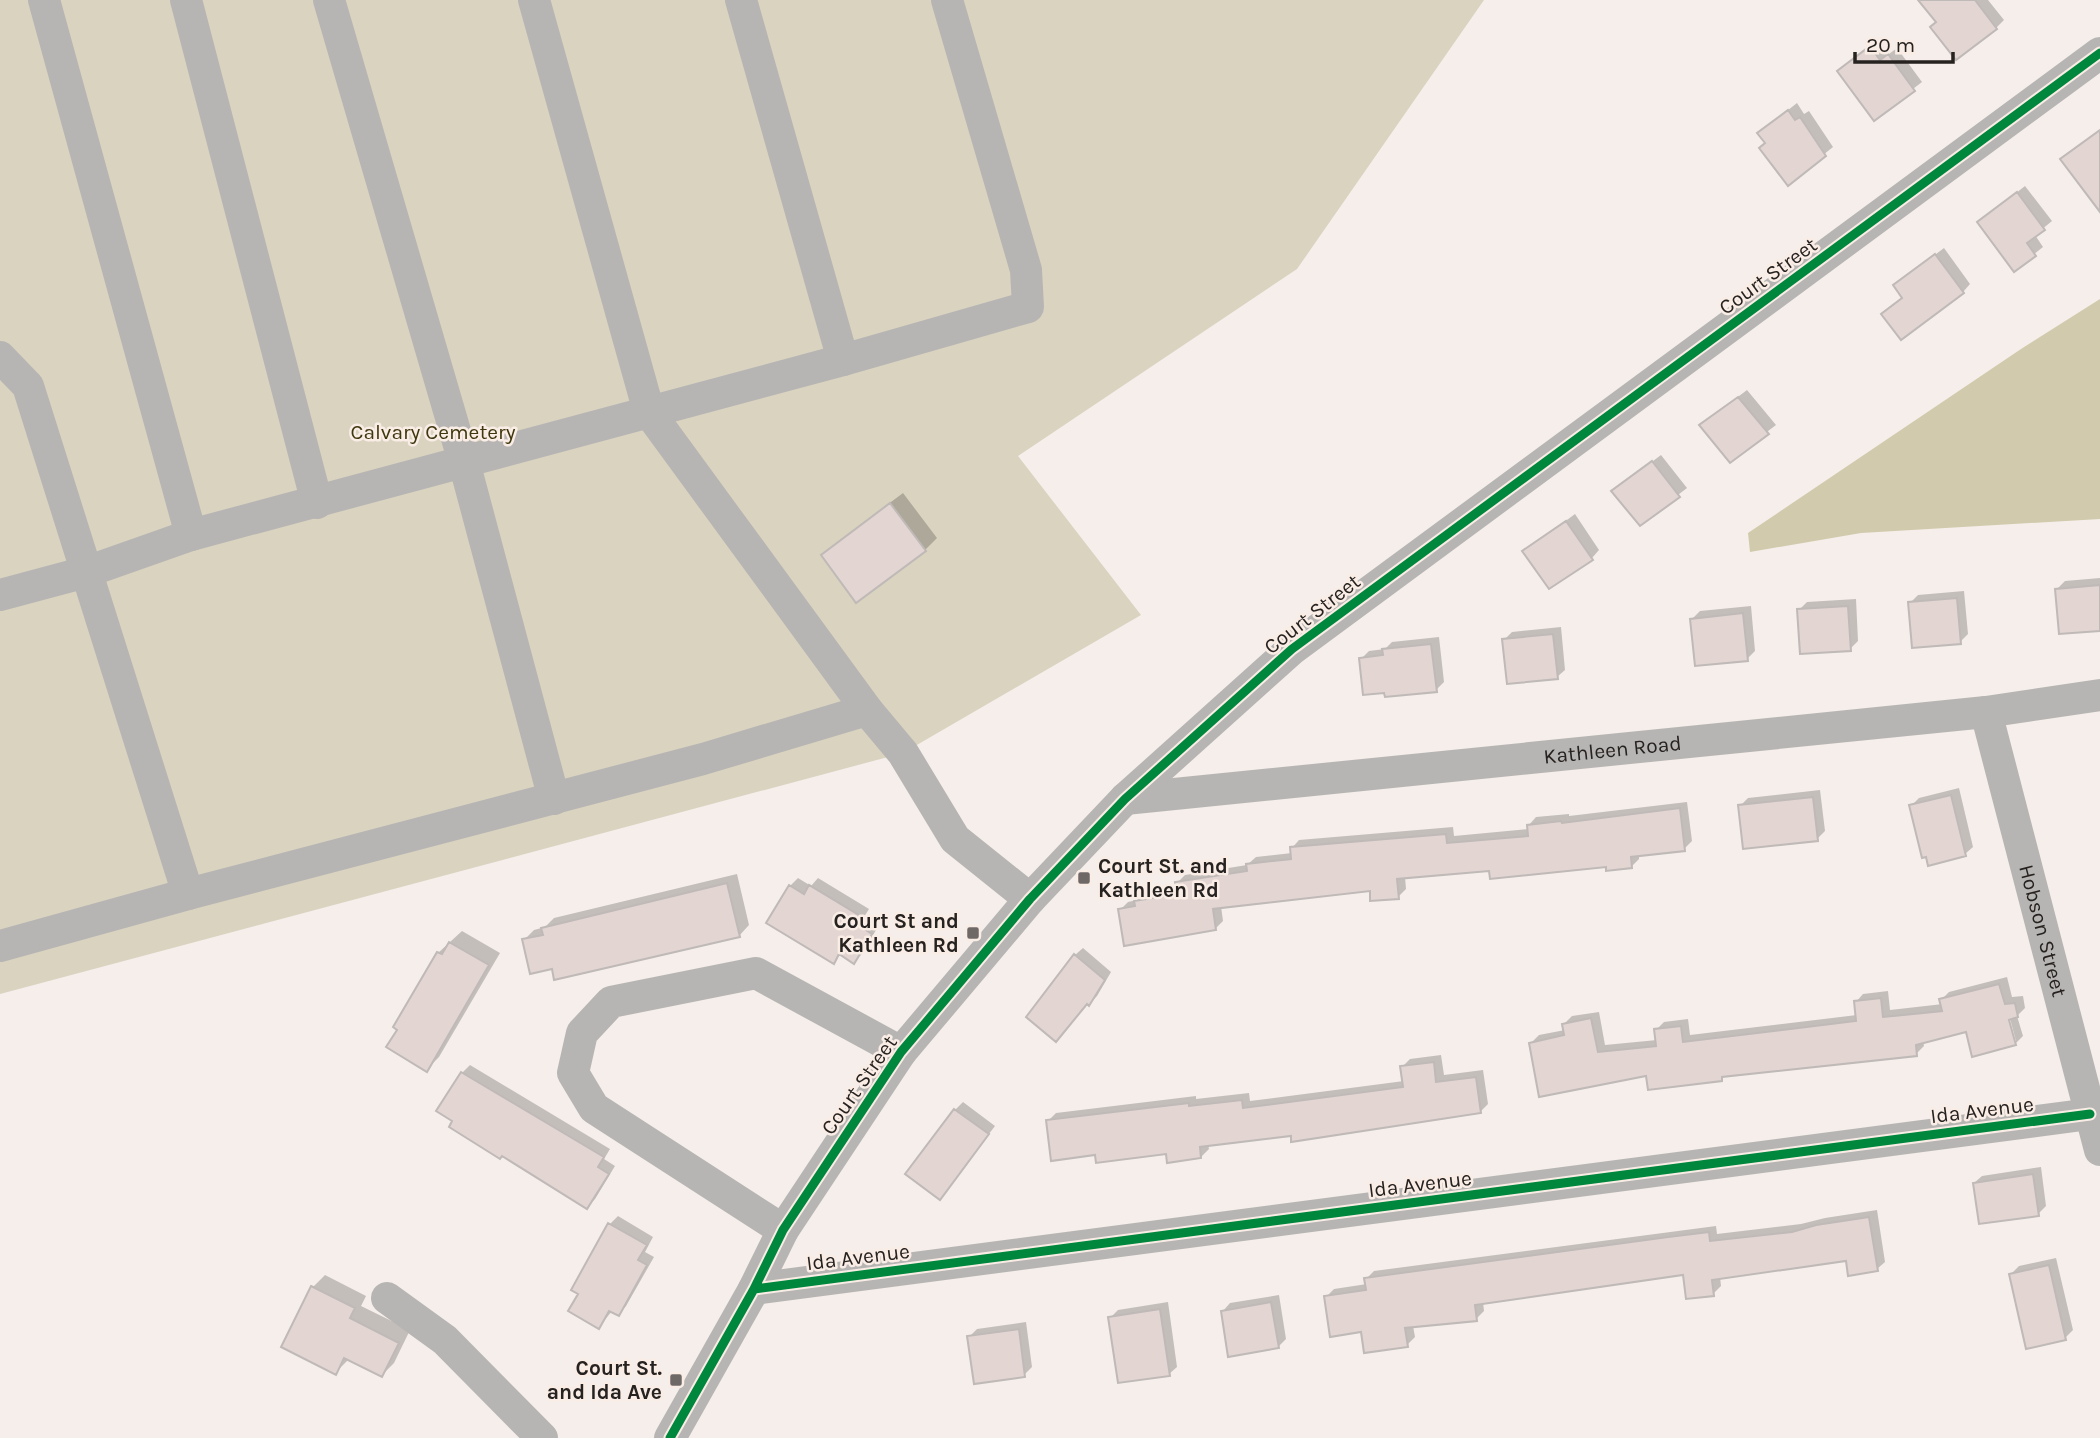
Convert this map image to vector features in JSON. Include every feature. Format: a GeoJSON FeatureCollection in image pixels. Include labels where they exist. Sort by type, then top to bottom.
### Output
{"type":"FeatureCollection","features":[{"type":"Feature","properties":{"kind":"street"},"geometry":{"type":"LineString","coordinates":[[44,0],[191,535]]}},
{"type":"Feature","properties":{"kind":"street"},"geometry":{"type":"LineString","coordinates":[[186,0],[317,503]]}},
{"type":"Feature","properties":{"kind":"street"},"geometry":{"type":"LineString","coordinates":[[330,0],[464,462],[554,799]]}},
{"type":"Feature","properties":{"kind":"street"},"geometry":{"type":"LineString","coordinates":[[534,0],[649,412],[867,710],[903,753],[955,839],[1030,899]]}},
{"type":"Feature","properties":{"kind":"street"},"geometry":{"type":"LineString","coordinates":[[741,0],[843,360]]}},
{"type":"Feature","properties":{"kind":"street"},"geometry":{"type":"LineString","coordinates":[[0,595],[86,572],[191,535],[843,360],[1028,307],[1026,270],[947,0]]}},
{"type":"Feature","properties":{"kind":"street","name":"Court Street"},"geometry":{"type":"LineString","coordinates":[[670,1438],[754,1289],[783,1230],[901,1052],[1030,899],[1125,799],[1292,649],[2100,53]]}},
{"type":"Feature","properties":{"kind":"street"},"geometry":{"type":"LineString","coordinates":[[0,357],[28,386],[188,894]]}},
{"type":"Feature","properties":{"kind":"street","name":"Kathleen Road"},"geometry":{"type":"LineString","coordinates":[[1125,799],[1986,712],[2100,695]]}},
{"type":"Feature","properties":{"kind":"street"},"geometry":{"type":"LineString","coordinates":[[0,946],[703,759],[867,710]]}},
{"type":"Feature","properties":{"kind":"street","name":"Hobson Street"},"geometry":{"type":"LineString","coordinates":[[1986,712],[2100,1150]]}},
{"type":"Feature","properties":{"kind":"street"},"geometry":{"type":"LineString","coordinates":[[783,1230],[594,1108],[573,1073],[582,1033],[611,1002],[756,973],[901,1052]]}},
{"type":"Feature","properties":{"kind":"street","name":"Ida Avenue"},"geometry":{"type":"LineString","coordinates":[[754,1289],[2090,1114]]}},
{"type":"Feature","properties":{"kind":"street"},"geometry":{"type":"LineString","coordinates":[[387,1298],[445,1340],[542,1438]]}},
{"type":"Feature","properties":{"kind":"green space","name":"Calvary Cemetery"},"geometry":{"type":"Polygon","coordinates":[[[0,0],[1484,0],[1297,269],[1018,456],[1141,615],[903,753],[0,994],[0,0]]]}},
{"type":"Feature","properties":{"kind":"shaded area"},"geometry":{"type":"Polygon","coordinates":[[[2100,299],[2100,519],[1861,533],[1750,552],[1748,533],[2100,299]]]}},
{"type":"Feature","properties":{"kind":"building"},"geometry":{"type":"Polygon","coordinates":[[[1918,0],[1975,0],[1997,29],[1956,60],[1930,27],[1936,22],[1918,0]]]}},
{"type":"Feature","properties":{"kind":"building"},"geometry":{"type":"Polygon","coordinates":[[[1870,46],[1880,60],[1888,54],[1915,91],[1874,121],[1837,71],[1870,46]]]}},
{"type":"Feature","properties":{"kind":"building"},"geometry":{"type":"Polygon","coordinates":[[[1788,110],[1795,120],[1800,117],[1826,156],[1788,186],[1759,148],[1765,143],[1757,133],[1788,110]]]}},
{"type":"Feature","properties":{"kind":"building"},"geometry":{"type":"Polygon","coordinates":[[[2100,130],[2100,212],[2060,159],[2100,130]]]}},
{"type":"Feature","properties":{"kind":"building"},"geometry":{"type":"Polygon","coordinates":[[[2017,192],[2045,230],[2027,243],[2036,256],[2014,272],[1977,222],[2017,192]]]}},
{"type":"Feature","properties":{"kind":"building"},"geometry":{"type":"Polygon","coordinates":[[[1935,254],[1964,293],[1901,340],[1881,314],[1902,298],[1893,285],[1935,254]]]}},
{"type":"Feature","properties":{"kind":"building"},"geometry":{"type":"Polygon","coordinates":[[[1738,397],[1769,434],[1730,463],[1699,425],[1738,397]]]}},
{"type":"Feature","properties":{"kind":"building"},"geometry":{"type":"Polygon","coordinates":[[[1652,461],[1680,497],[1640,526],[1611,491],[1652,461]]]}},
{"type":"Feature","properties":{"kind":"building"},"geometry":{"type":"Polygon","coordinates":[[[890,503],[926,551],[856,603],[821,555],[890,503]]]}},
{"type":"Feature","properties":{"kind":"building"},"geometry":{"type":"Polygon","coordinates":[[[1566,521],[1593,560],[1549,589],[1522,551],[1566,521]]]}},
{"type":"Feature","properties":{"kind":"building"},"geometry":{"type":"Polygon","coordinates":[[[2100,585],[2100,631],[2059,634],[2055,589],[2100,585]]]}},
{"type":"Feature","properties":{"kind":"building"},"geometry":{"type":"Polygon","coordinates":[[[1957,598],[1961,644],[1912,648],[1908,602],[1957,598]]]}},
{"type":"Feature","properties":{"kind":"building"},"geometry":{"type":"Polygon","coordinates":[[[1848,606],[1851,651],[1800,654],[1797,609],[1848,606]]]}},
{"type":"Feature","properties":{"kind":"building"},"geometry":{"type":"Polygon","coordinates":[[[1743,613],[1748,661],[1695,666],[1690,619],[1743,613]]]}},
{"type":"Feature","properties":{"kind":"building"},"geometry":{"type":"Polygon","coordinates":[[[1553,634],[1558,679],[1507,684],[1502,639],[1553,634]]]}},
{"type":"Feature","properties":{"kind":"building"},"geometry":{"type":"Polygon","coordinates":[[[1431,644],[1437,692],[1385,697],[1384,693],[1363,695],[1359,658],[1383,655],[1382,649],[1431,644]]]}},
{"type":"Feature","properties":{"kind":"building"},"geometry":{"type":"Polygon","coordinates":[[[1951,795],[1966,856],[1928,866],[1926,857],[1922,858],[1909,805],[1951,795]]]}},
{"type":"Feature","properties":{"kind":"building"},"geometry":{"type":"Polygon","coordinates":[[[1813,797],[1818,841],[1743,849],[1738,805],[1813,797]]]}},
{"type":"Feature","properties":{"kind":"building"},"geometry":{"type":"Polygon","coordinates":[[[1680,808],[1685,851],[1631,857],[1632,868],[1606,871],[1606,867],[1490,879],[1489,871],[1397,879],[1399,899],[1370,901],[1370,891],[1213,909],[1216,930],[1124,946],[1118,909],[1135,906],[1134,901],[1177,894],[1175,882],[1247,871],[1246,864],[1291,859],[1290,847],[1446,834],[1447,843],[1528,836],[1527,825],[1680,808]]]}},
{"type":"Feature","properties":{"kind":"building"},"geometry":{"type":"Polygon","coordinates":[[[727,883],[740,937],[554,980],[552,969],[530,974],[522,939],[543,935],[541,928],[727,883]]]}},
{"type":"Feature","properties":{"kind":"building"},"geometry":{"type":"Polygon","coordinates":[[[789,885],[804,894],[809,885],[862,917],[858,925],[872,934],[854,964],[839,954],[834,964],[766,923],[789,885]]]}},
{"type":"Feature","properties":{"kind":"building"},"geometry":{"type":"Polygon","coordinates":[[[449,942],[489,965],[427,1072],[386,1047],[397,1030],[393,1027],[437,952],[442,954],[449,942]]]}},
{"type":"Feature","properties":{"kind":"building"},"geometry":{"type":"Polygon","coordinates":[[[1074,954],[1105,980],[1089,1006],[1087,1004],[1056,1042],[1026,1017],[1074,954]]]}},
{"type":"Feature","properties":{"kind":"building"},"geometry":{"type":"Polygon","coordinates":[[[1999,984],[2005,1004],[2015,1003],[2018,1017],[2009,1020],[2016,1045],[1972,1057],[1966,1032],[1916,1045],[1917,1056],[1722,1077],[1722,1081],[1648,1090],[1646,1076],[1539,1097],[1529,1043],[1564,1035],[1562,1024],[1591,1018],[1598,1052],[1656,1046],[1654,1029],[1681,1026],[1683,1042],[1856,1021],[1854,1001],[1881,998],[1883,1017],[1942,1011],[1939,999],[1999,984]]]}},
{"type":"Feature","properties":{"kind":"building"},"geometry":{"type":"Polygon","coordinates":[[[1434,1062],[1436,1082],[1476,1077],[1481,1113],[1291,1142],[1291,1136],[1200,1147],[1201,1158],[1167,1163],[1166,1154],[1096,1163],[1095,1155],[1051,1161],[1046,1120],[1189,1103],[1189,1106],[1242,1100],[1243,1108],[1403,1087],[1400,1066],[1434,1062]]]}},
{"type":"Feature","properties":{"kind":"building"},"geometry":{"type":"Polygon","coordinates":[[[461,1072],[604,1157],[598,1167],[609,1174],[587,1209],[502,1156],[500,1159],[449,1127],[452,1121],[436,1111],[461,1072]]]}},
{"type":"Feature","properties":{"kind":"building"},"geometry":{"type":"Polygon","coordinates":[[[954,1109],[989,1134],[940,1200],[905,1174],[954,1109]]]}},
{"type":"Feature","properties":{"kind":"building"},"geometry":{"type":"Polygon","coordinates":[[[2033,1174],[2039,1216],[1979,1224],[1973,1183],[2033,1174]]]}},
{"type":"Feature","properties":{"kind":"building"},"geometry":{"type":"Polygon","coordinates":[[[1869,1217],[1878,1271],[1848,1276],[1846,1261],[1712,1280],[1714,1296],[1686,1299],[1683,1275],[1475,1305],[1477,1321],[1405,1328],[1408,1347],[1364,1353],[1361,1332],[1330,1337],[1324,1296],[1366,1290],[1364,1278],[1709,1232],[1710,1241],[1792,1232],[1816,1225],[1869,1217]]]}},
{"type":"Feature","properties":{"kind":"building"},"geometry":{"type":"Polygon","coordinates":[[[608,1223],[647,1245],[638,1260],[647,1265],[619,1316],[609,1311],[599,1329],[568,1311],[578,1294],[571,1290],[608,1223]]]}},
{"type":"Feature","properties":{"kind":"building"},"geometry":{"type":"Polygon","coordinates":[[[2049,1265],[2066,1340],[2026,1349],[2009,1274],[2049,1265]]]}},
{"type":"Feature","properties":{"kind":"building"},"geometry":{"type":"Polygon","coordinates":[[[311,1286],[355,1308],[350,1318],[399,1343],[382,1377],[344,1358],[336,1375],[281,1347],[311,1286]]]}},
{"type":"Feature","properties":{"kind":"building"},"geometry":{"type":"Polygon","coordinates":[[[1271,1302],[1279,1348],[1228,1357],[1221,1311],[1271,1302]]]}},
{"type":"Feature","properties":{"kind":"building"},"geometry":{"type":"Polygon","coordinates":[[[1160,1309],[1170,1376],[1118,1383],[1108,1317],[1160,1309]]]}},
{"type":"Feature","properties":{"kind":"building"},"geometry":{"type":"Polygon","coordinates":[[[1019,1329],[1025,1377],[974,1384],[967,1336],[1019,1329]]]}},
{"type":"Feature","properties":{"kind":"cycle path"},"geometry":{"type":"LineString","coordinates":[[670,1438],[754,1289],[783,1230],[901,1052],[1030,899],[1125,799],[1292,649],[2100,53]]}},
{"type":"Feature","properties":{"kind":"cycle path"},"geometry":{"type":"LineString","coordinates":[[754,1289],[2090,1114]]}},
{"type":"Feature","properties":{"kind":"place","name":"Court St. and Kathleen Rd"},"geometry":{"type":"Point","coordinates":[1084,878]}},
{"type":"Feature","properties":{"kind":"place","name":"Court St and Kathleen Rd"},"geometry":{"type":"Point","coordinates":[973,933]}},
{"type":"Feature","properties":{"kind":"place","name":"Court St. and Ida Ave"},"geometry":{"type":"Point","coordinates":[676,1380]}}]}
